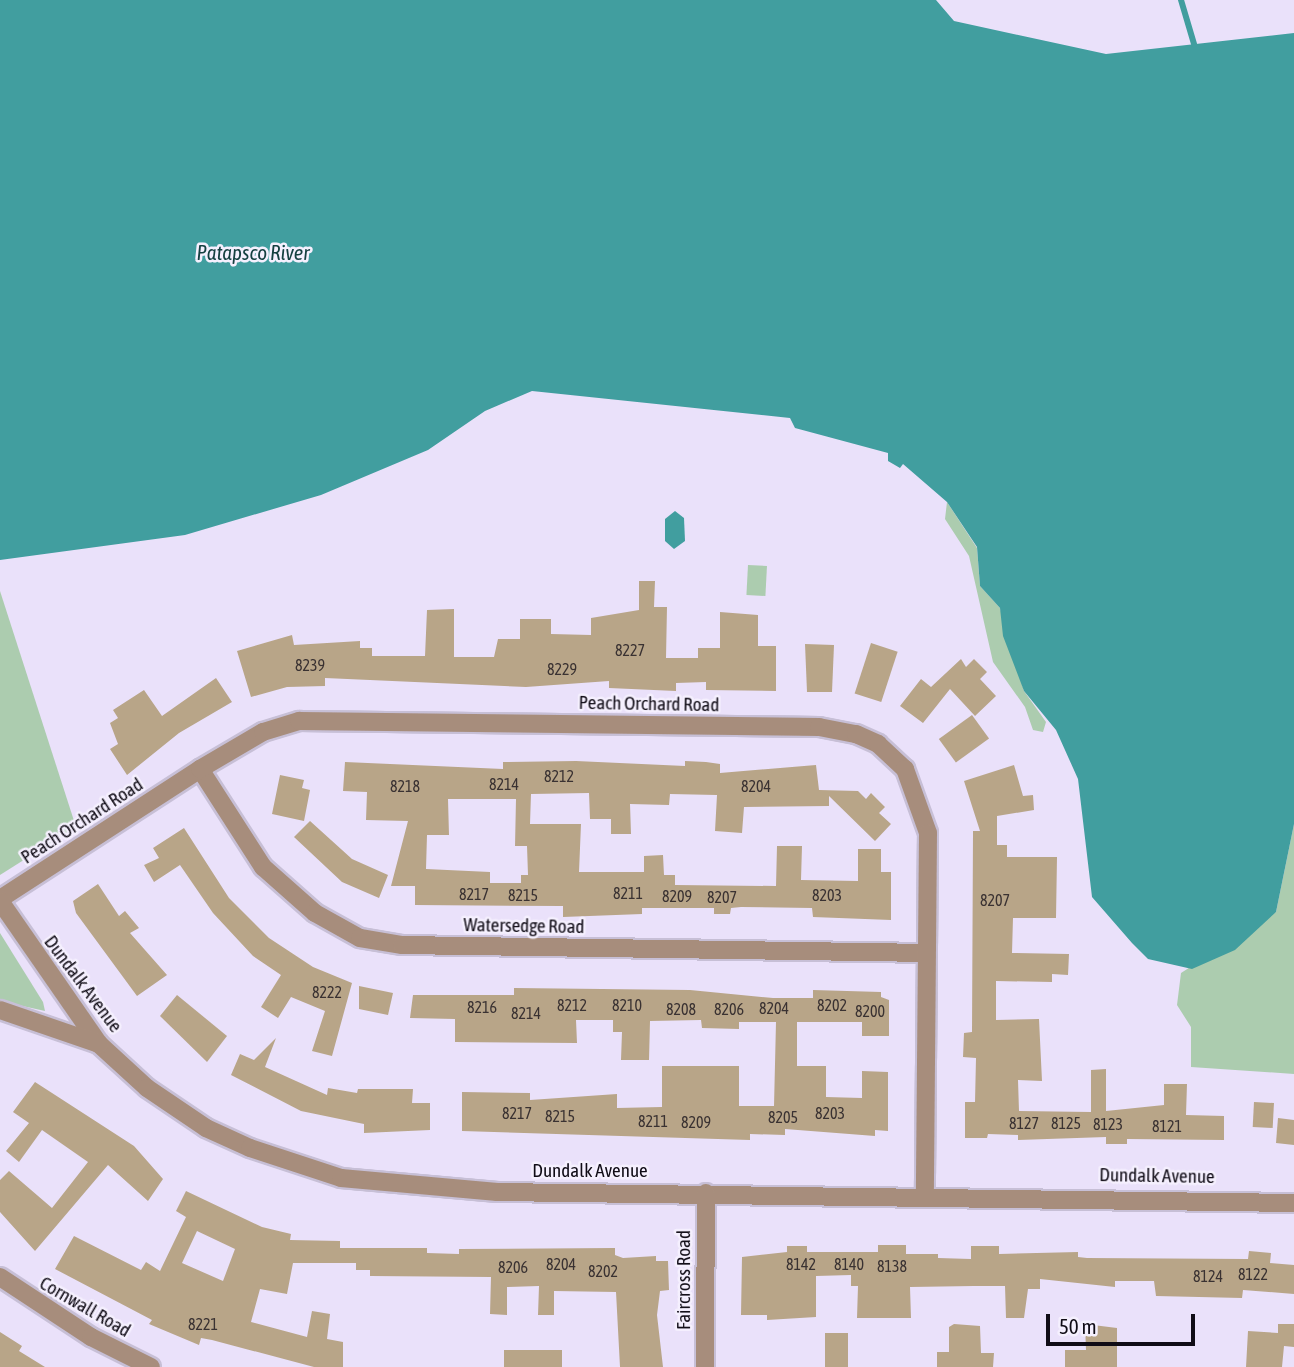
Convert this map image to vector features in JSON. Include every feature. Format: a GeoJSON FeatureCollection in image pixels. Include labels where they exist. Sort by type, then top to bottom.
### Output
{"type":"FeatureCollection","features":[{"type":"Feature","properties":{"kind":"street","name":"Peach Orchard Road"},"geometry":{"type":"LineString","coordinates":[[0,900],[200,769],[263,732],[299,721],[841,730],[896,757],[918,793],[928,833],[925,1194]]}},
{"type":"Feature","properties":{"kind":"street","name":"Watersedge Road"},"geometry":{"type":"LineString","coordinates":[[200,769],[263,867],[315,913],[360,938],[401,945],[926,953]]}},
{"type":"Feature","properties":{"kind":"street","name":"Dundalk Avenue"},"geometry":{"type":"LineString","coordinates":[[0,900],[99,1044],[147,1088],[206,1128],[294,1165],[341,1178],[497,1192],[925,1194],[1294,1203]]}},
{"type":"Feature","properties":{"kind":"street"},"geometry":{"type":"LineString","coordinates":[[0,1010],[99,1044]]}},
{"type":"Feature","properties":{"kind":"street","name":"Faircross Road"},"geometry":{"type":"LineString","coordinates":[[705,1367],[706,1193]]}},
{"type":"Feature","properties":{"kind":"street","name":"Cornwall Road"},"geometry":{"type":"LineString","coordinates":[[0,1277],[91,1338],[151,1367]]}},
{"type":"Feature","properties":{"kind":"shaded area"},"geometry":{"type":"Polygon","coordinates":[[[947,502],[977,548],[980,586],[1000,608],[1024,691],[1046,722],[1043,732],[1033,730],[1025,707],[993,662],[969,556],[945,519],[947,502]]]}},
{"type":"Feature","properties":{"kind":"shaded area"},"geometry":{"type":"Polygon","coordinates":[[[748,565],[767,566],[765,596],[746,595],[748,565]]]}},
{"type":"Feature","properties":{"kind":"shaded area"},"geometry":{"type":"Polygon","coordinates":[[[0,591],[76,827],[0,875],[0,591]]]}},
{"type":"Feature","properties":{"kind":"shaded area"},"geometry":{"type":"Polygon","coordinates":[[[1294,824],[1294,1074],[1191,1067],[1191,1027],[1177,1005],[1181,973],[1276,912],[1294,824]]]}},
{"type":"Feature","properties":{"kind":"shaded area"},"geometry":{"type":"Polygon","coordinates":[[[0,933],[43,1002],[45,1011],[0,1001],[0,933]]]}},
{"type":"Feature","properties":{"kind":"water","name":"Patapsco River"},"geometry":{"type":"Polygon","coordinates":[[[0,0],[936,0],[954,21],[1106,54],[1294,33],[1294,824],[1276,912],[1235,950],[1192,969],[1148,959],[1132,943],[1092,897],[1078,779],[1056,730],[1024,691],[1003,636],[1000,608],[980,586],[977,547],[947,502],[903,464],[900,468],[888,461],[888,453],[795,428],[790,418],[532,391],[485,411],[428,450],[321,495],[185,535],[0,560],[0,0]]]}},
{"type":"Feature","properties":{"kind":"water"},"geometry":{"type":"Polygon","coordinates":[[[675,511],[684,518],[685,541],[674,549],[665,541],[665,519],[675,511]]]}},
{"type":"Feature","properties":{"kind":"building"},"geometry":{"type":"Polygon","coordinates":[[[639,581],[655,581],[654,607],[667,607],[666,658],[698,658],[698,648],[720,648],[720,612],[758,615],[758,646],[776,646],[776,691],[706,690],[706,682],[676,683],[676,691],[609,688],[609,681],[526,687],[325,678],[325,686],[287,687],[251,697],[237,651],[292,635],[294,645],[360,641],[360,648],[372,648],[372,656],[425,656],[427,610],[454,609],[454,657],[494,657],[498,639],[520,639],[520,619],[551,619],[551,634],[591,635],[591,618],[639,610],[639,581]]]}},
{"type":"Feature","properties":{"kind":"building"},"geometry":{"type":"Polygon","coordinates":[[[871,643],[898,652],[881,702],[855,693],[871,643]]]}},
{"type":"Feature","properties":{"kind":"building"},"geometry":{"type":"Polygon","coordinates":[[[805,644],[834,645],[832,692],[807,692],[805,644]]]}},
{"type":"Feature","properties":{"kind":"building"},"geometry":{"type":"Polygon","coordinates":[[[961,659],[966,667],[974,659],[987,672],[980,679],[996,696],[975,716],[950,689],[923,723],[900,706],[921,679],[931,687],[961,659]]]}},
{"type":"Feature","properties":{"kind":"building"},"geometry":{"type":"Polygon","coordinates":[[[216,678],[232,702],[179,733],[127,775],[110,749],[118,744],[110,723],[118,718],[113,710],[144,690],[162,716],[216,678]]]}},
{"type":"Feature","properties":{"kind":"building"},"geometry":{"type":"Polygon","coordinates":[[[972,715],[989,738],[956,763],[939,739],[972,715]]]}},
{"type":"Feature","properties":{"kind":"building"},"geometry":{"type":"Polygon","coordinates":[[[576,761],[685,766],[685,761],[706,762],[720,764],[720,773],[816,765],[819,790],[858,791],[866,799],[871,793],[885,807],[879,813],[891,824],[875,841],[829,796],[829,806],[744,807],[742,833],[715,831],[717,795],[670,794],[669,805],[630,804],[631,834],[611,834],[611,819],[590,819],[589,793],[531,794],[530,824],[581,824],[579,872],[644,872],[644,856],[663,855],[664,875],[675,875],[675,885],[776,886],[777,846],[802,846],[801,880],[858,881],[858,849],[881,849],[881,872],[891,872],[891,920],[813,917],[812,908],[741,907],[731,908],[730,914],[714,914],[714,908],[642,908],[642,914],[563,917],[563,906],[415,905],[415,886],[391,886],[408,821],[366,820],[367,792],[343,791],[345,762],[503,769],[503,762],[576,761]],[[448,799],[449,835],[427,835],[426,869],[490,872],[490,883],[521,883],[521,875],[528,875],[527,846],[515,846],[516,799],[448,799]]]}},
{"type":"Feature","properties":{"kind":"building"},"geometry":{"type":"Polygon","coordinates":[[[1014,765],[1023,796],[1033,795],[1034,810],[997,816],[997,845],[1007,845],[1007,857],[1057,857],[1056,918],[1013,918],[1012,953],[1069,954],[1068,975],[1052,974],[1052,982],[996,981],[996,1020],[1039,1019],[1042,1081],[1018,1080],[1019,1111],[1091,1112],[1091,1070],[1106,1069],[1106,1111],[1164,1105],[1164,1084],[1187,1084],[1186,1115],[1224,1116],[1224,1140],[1127,1139],[1127,1144],[1106,1144],[1106,1137],[1018,1140],[1018,1135],[988,1134],[987,1138],[965,1138],[965,1102],[975,1102],[976,1058],[963,1057],[964,1033],[972,1032],[973,831],[980,831],[964,781],[1014,765]]]}},
{"type":"Feature","properties":{"kind":"building"},"geometry":{"type":"Polygon","coordinates":[[[280,775],[304,780],[302,788],[310,790],[304,821],[272,814],[280,775]]]}},
{"type":"Feature","properties":{"kind":"building"},"geometry":{"type":"Polygon","coordinates":[[[310,821],[352,859],[388,875],[379,898],[342,882],[294,837],[310,821]]]}},
{"type":"Feature","properties":{"kind":"building"},"geometry":{"type":"Polygon","coordinates":[[[184,828],[229,898],[269,938],[313,967],[352,983],[332,1056],[312,1051],[325,1011],[291,997],[278,1018],[261,1007],[281,975],[253,956],[213,913],[180,865],[154,882],[144,865],[159,858],[153,848],[184,828]]]}},
{"type":"Feature","properties":{"kind":"building"},"geometry":{"type":"Polygon","coordinates":[[[98,884],[119,916],[125,911],[139,928],[130,933],[167,975],[137,996],[76,913],[73,901],[98,884]]]}},
{"type":"Feature","properties":{"kind":"building"},"geometry":{"type":"Polygon","coordinates":[[[359,986],[393,993],[388,1015],[359,1009],[359,986]]]}},
{"type":"Feature","properties":{"kind":"building"},"geometry":{"type":"Polygon","coordinates":[[[514,988],[690,990],[773,998],[813,998],[813,990],[881,992],[881,997],[889,1000],[889,1036],[862,1036],[862,1022],[797,1022],[797,1066],[826,1066],[826,1097],[862,1098],[862,1071],[888,1072],[888,1131],[875,1130],[875,1136],[785,1129],[785,1135],[750,1134],[750,1140],[462,1131],[462,1092],[530,1093],[530,1100],[617,1094],[617,1108],[662,1107],[662,1066],[739,1066],[739,1106],[774,1106],[776,1022],[739,1022],[739,1029],[702,1028],[701,1020],[650,1021],[649,1060],[621,1060],[622,1032],[613,1032],[613,1020],[576,1020],[577,1043],[455,1042],[455,1019],[410,1018],[413,995],[514,995],[514,988]]]}},
{"type":"Feature","properties":{"kind":"building"},"geometry":{"type":"Polygon","coordinates":[[[177,995],[227,1036],[207,1062],[160,1016],[177,995]]]}},
{"type":"Feature","properties":{"kind":"building"},"geometry":{"type":"Polygon","coordinates":[[[276,1038],[265,1067],[327,1095],[328,1088],[357,1093],[358,1089],[413,1089],[412,1103],[430,1103],[430,1130],[364,1133],[364,1124],[301,1111],[231,1075],[240,1054],[254,1060],[276,1038]]]}},
{"type":"Feature","properties":{"kind":"building"},"geometry":{"type":"Polygon","coordinates":[[[35,1082],[134,1146],[163,1179],[148,1201],[108,1165],[35,1251],[0,1212],[0,1180],[9,1171],[52,1208],[88,1162],[42,1130],[19,1162],[6,1151],[29,1123],[13,1112],[35,1082]]]}},
{"type":"Feature","properties":{"kind":"building"},"geometry":{"type":"Polygon","coordinates":[[[1254,1102],[1274,1103],[1273,1128],[1253,1127],[1254,1102]]]}},
{"type":"Feature","properties":{"kind":"building"},"geometry":{"type":"Polygon","coordinates":[[[1278,1118],[1294,1120],[1294,1145],[1276,1143],[1278,1118]]]}},
{"type":"Feature","properties":{"kind":"building"},"geometry":{"type":"Polygon","coordinates":[[[186,1191],[262,1227],[291,1234],[290,1240],[340,1241],[340,1248],[427,1248],[427,1253],[459,1254],[459,1249],[615,1248],[615,1255],[623,1258],[656,1256],[656,1261],[668,1261],[669,1290],[660,1291],[657,1315],[663,1367],[620,1367],[616,1292],[554,1291],[554,1315],[538,1315],[539,1286],[507,1287],[507,1315],[490,1314],[491,1277],[370,1276],[370,1270],[356,1270],[356,1263],[293,1263],[287,1294],[260,1289],[251,1322],[307,1337],[312,1311],[330,1314],[327,1339],[343,1342],[343,1367],[314,1367],[212,1340],[201,1338],[199,1345],[149,1324],[152,1320],[55,1269],[74,1236],[141,1270],[146,1262],[160,1271],[186,1217],[176,1211],[186,1191]],[[197,1231],[182,1263],[223,1281],[235,1249],[197,1231]]]}},
{"type":"Feature","properties":{"kind":"building"},"geometry":{"type":"Polygon","coordinates":[[[878,1245],[906,1245],[906,1254],[938,1254],[938,1258],[971,1259],[971,1246],[999,1246],[999,1254],[1078,1252],[1078,1257],[1087,1258],[1248,1259],[1249,1251],[1271,1253],[1270,1263],[1294,1265],[1294,1294],[1243,1290],[1242,1298],[1156,1296],[1154,1281],[1115,1281],[1115,1287],[1040,1279],[1040,1289],[1028,1289],[1024,1318],[1006,1318],[1005,1286],[974,1286],[910,1287],[911,1318],[857,1318],[858,1286],[851,1286],[851,1275],[816,1276],[816,1317],[767,1320],[767,1315],[741,1315],[742,1257],[787,1252],[787,1246],[807,1246],[807,1252],[878,1252],[878,1245]]]}},
{"type":"Feature","properties":{"kind":"building"},"geometry":{"type":"Polygon","coordinates":[[[954,1324],[980,1326],[981,1353],[994,1353],[993,1367],[937,1367],[937,1352],[949,1352],[949,1327],[954,1324]]]}},
{"type":"Feature","properties":{"kind":"building"},"geometry":{"type":"Polygon","coordinates":[[[1085,1324],[1117,1328],[1117,1367],[1065,1367],[1065,1350],[1086,1350],[1085,1324]]]}},
{"type":"Feature","properties":{"kind":"building"},"geometry":{"type":"Polygon","coordinates":[[[1278,1324],[1294,1324],[1294,1347],[1284,1346],[1282,1367],[1246,1367],[1248,1331],[1278,1333],[1278,1324]]]}},
{"type":"Feature","properties":{"kind":"building"},"geometry":{"type":"Polygon","coordinates":[[[0,1332],[22,1346],[19,1351],[45,1367],[0,1367],[0,1332]]]}},
{"type":"Feature","properties":{"kind":"building"},"geometry":{"type":"Polygon","coordinates":[[[825,1333],[848,1333],[848,1367],[825,1367],[825,1333]]]}},
{"type":"Feature","properties":{"kind":"building"},"geometry":{"type":"Polygon","coordinates":[[[504,1350],[562,1350],[562,1367],[504,1367],[504,1350]]]}},
{"type":"Feature","properties":{"kind":"waterway"},"geometry":{"type":"LineString","coordinates":[[1181,0],[1194,44]]}}]}
